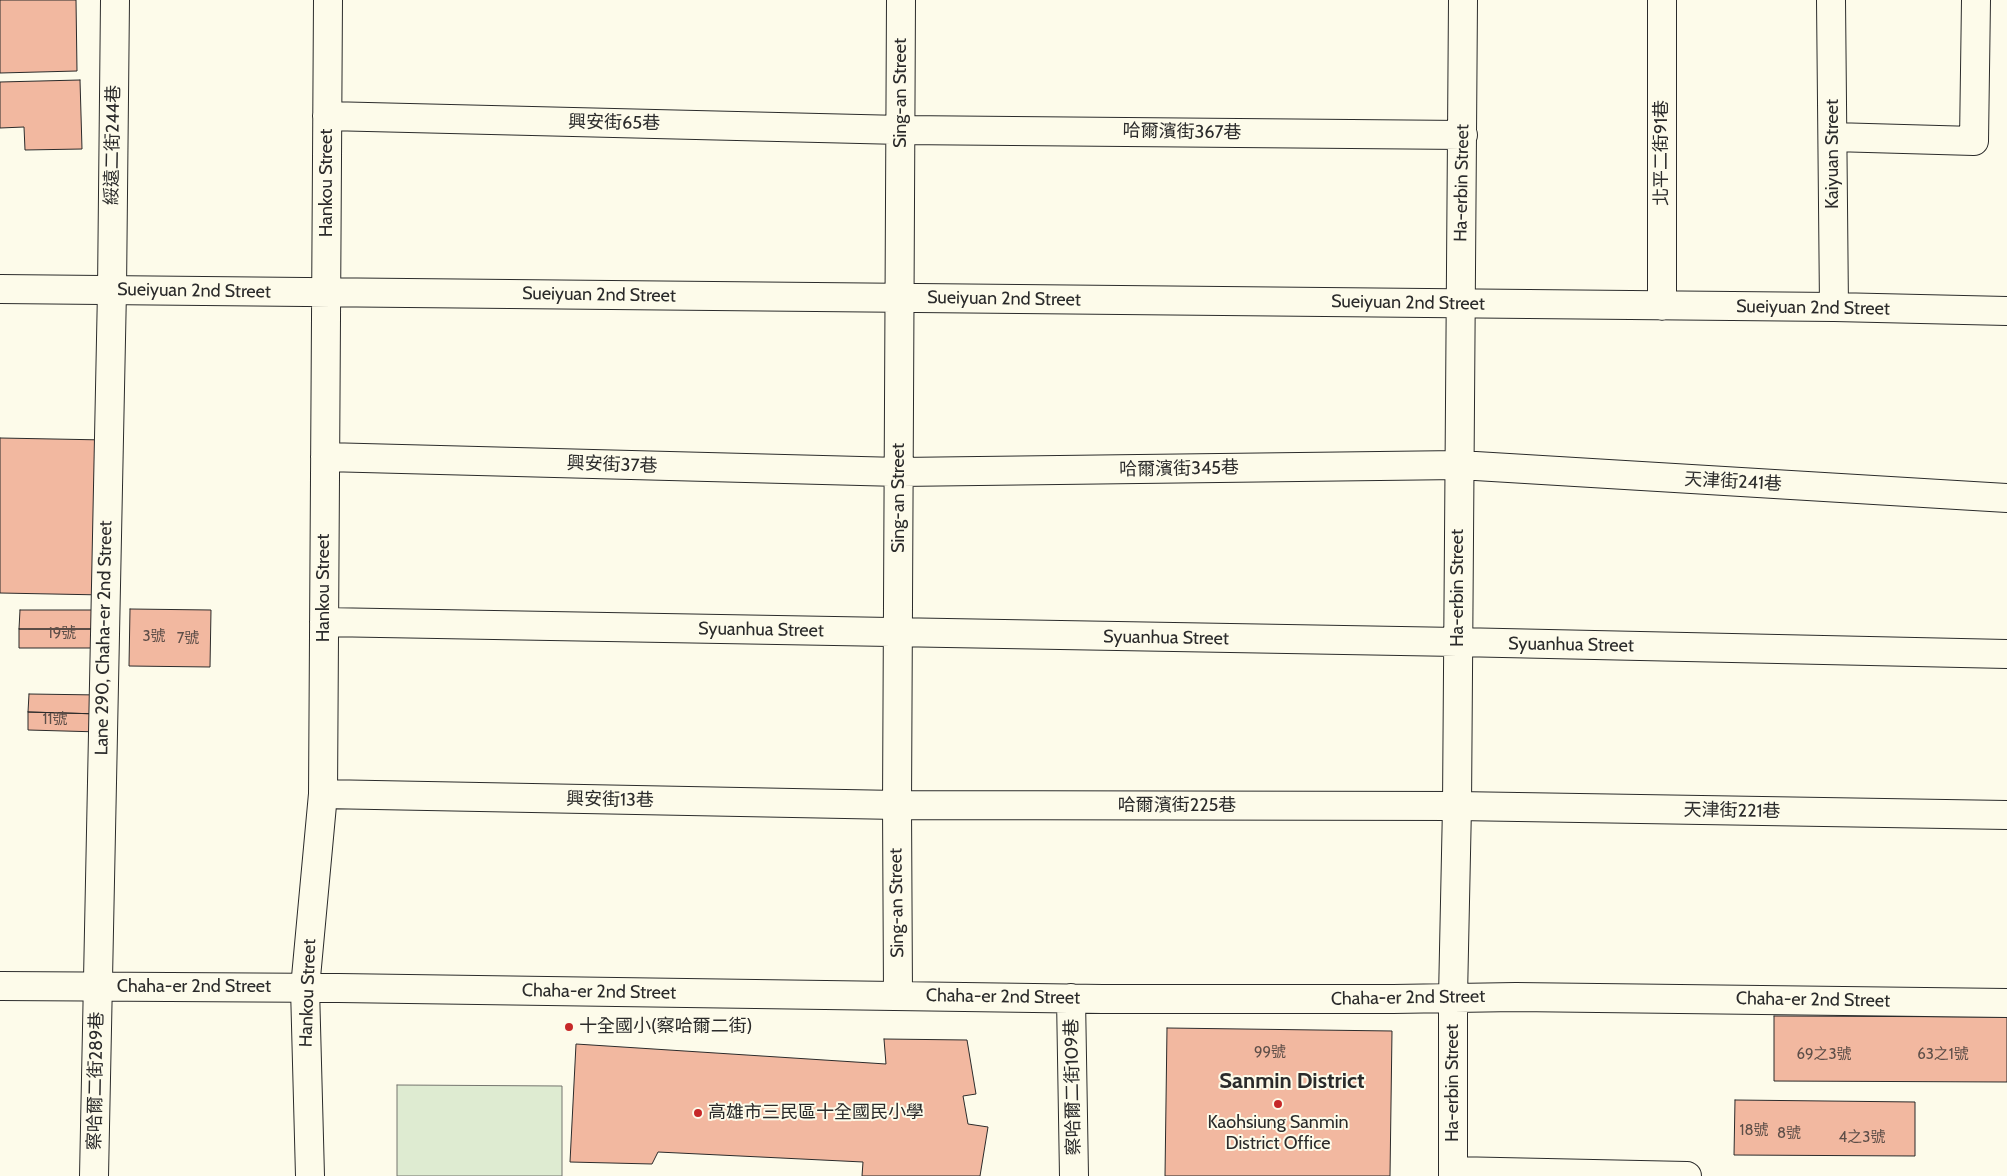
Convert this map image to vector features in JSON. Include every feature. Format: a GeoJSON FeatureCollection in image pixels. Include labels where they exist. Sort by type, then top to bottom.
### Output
{"type":"FeatureCollection","features":[{"type":"Feature","properties":{"kind":"street","name":"綏遠二街244巷"},"geometry":{"type":"LineString","coordinates":[[112,290],[115,0]]}},
{"type":"Feature","properties":{"kind":"street","name":"Hankou Street"},"geometry":{"type":"LineString","coordinates":[[310,1176],[305,988],[323,794],[328,0]]}},
{"type":"Feature","properties":{"kind":"street","name":"Sing-an Street"},"geometry":{"type":"LineString","coordinates":[[898,996],[897,806],[901,0]]}},
{"type":"Feature","properties":{"kind":"street","name":"Ha-erbin Street"},"geometry":{"type":"LineString","coordinates":[[1453,1173],[1453,997],[1457,806],[1463,0]]}},
{"type":"Feature","properties":{"kind":"street","name":"北平二街91巷"},"geometry":{"type":"LineString","coordinates":[[1662,0],[1662,306]]}},
{"type":"Feature","properties":{"kind":"street","name":"Kaiyuan Street"},"geometry":{"type":"LineString","coordinates":[[1831,0],[1834,307]]}},
{"type":"Feature","properties":{"kind":"street"},"geometry":{"type":"LineString","coordinates":[[1832,137],[1974,141],[1976,0]]}},
{"type":"Feature","properties":{"kind":"street","name":"興安街65巷"},"geometry":{"type":"LineString","coordinates":[[327,116],[901,130]]}},
{"type":"Feature","properties":{"kind":"street","name":"哈爾濱街367巷"},"geometry":{"type":"LineString","coordinates":[[901,130],[1463,135]]}},
{"type":"Feature","properties":{"kind":"street","name":"Sueiyuan 2nd Street"},"geometry":{"type":"LineString","coordinates":[[0,288],[1834,307],[2007,311]]}},
{"type":"Feature","properties":{"kind":"street","name":"Lane 290, Chaha-er 2nd Street"},"geometry":{"type":"LineString","coordinates":[[97,987],[112,290]]}},
{"type":"Feature","properties":{"kind":"street","name":"興安街37巷"},"geometry":{"type":"LineString","coordinates":[[325,457],[899,472]]}},
{"type":"Feature","properties":{"kind":"street","name":"哈爾濱街345巷"},"geometry":{"type":"LineString","coordinates":[[899,472],[1459,465]]}},
{"type":"Feature","properties":{"kind":"street","name":"天津街241巷"},"geometry":{"type":"LineString","coordinates":[[1459,465],[2007,498]]}},
{"type":"Feature","properties":{"kind":"street","name":"Syuanhua Street"},"geometry":{"type":"LineString","coordinates":[[324,622],[1458,642],[2007,654]]}},
{"type":"Feature","properties":{"kind":"street","name":"興安街13巷"},"geometry":{"type":"LineString","coordinates":[[323,794],[897,806]]}},
{"type":"Feature","properties":{"kind":"street","name":"哈爾濱街225巷"},"geometry":{"type":"LineString","coordinates":[[897,806],[1457,806]]}},
{"type":"Feature","properties":{"kind":"street","name":"天津街221巷"},"geometry":{"type":"LineString","coordinates":[[1457,806],[2007,815]]}},
{"type":"Feature","properties":{"kind":"street","name":"Chaha-er 2nd Street"},"geometry":{"type":"LineString","coordinates":[[0,986],[1072,998],[1386,999],[1453,997],[2007,1003]]}},
{"type":"Feature","properties":{"kind":"street","name":"察哈爾二街289巷"},"geometry":{"type":"LineString","coordinates":[[94,1176],[97,987]]}},
{"type":"Feature","properties":{"kind":"street","name":"察哈爾二街109巷"},"geometry":{"type":"LineString","coordinates":[[1072,998],[1074,1176]]}},
{"type":"Feature","properties":{"kind":"street"},"geometry":{"type":"LineString","coordinates":[[1453,1173],[1687,1176]]}},
{"type":"Feature","properties":{"kind":"green space"},"geometry":{"type":"Polygon","coordinates":[[[397,1085],[562,1086],[562,1176],[397,1176],[397,1085]]]}},
{"type":"Feature","properties":{"kind":"building"},"geometry":{"type":"Polygon","coordinates":[[[0,0],[76,0],[77,71],[0,73],[0,0]]]}},
{"type":"Feature","properties":{"kind":"building"},"geometry":{"type":"Polygon","coordinates":[[[80,80],[82,149],[25,150],[24,127],[0,128],[0,82],[80,80]]]}},
{"type":"Feature","properties":{"kind":"building"},"geometry":{"type":"Polygon","coordinates":[[[0,438],[106,440],[104,595],[0,593],[0,438]]]}},
{"type":"Feature","properties":{"kind":"building"},"geometry":{"type":"Polygon","coordinates":[[[130,609],[211,610],[210,667],[129,666],[130,609]]]}},
{"type":"Feature","properties":{"kind":"building"},"geometry":{"type":"Polygon","coordinates":[[[20,610],[100,610],[100,629],[19,629],[20,610]]]}},
{"type":"Feature","properties":{"kind":"building"},"geometry":{"type":"Polygon","coordinates":[[[19,629],[100,629],[100,648],[19,648],[19,629]]]}},
{"type":"Feature","properties":{"kind":"building"},"geometry":{"type":"Polygon","coordinates":[[[29,694],[100,695],[100,714],[28,712],[29,694]]]}},
{"type":"Feature","properties":{"kind":"building"},"geometry":{"type":"Polygon","coordinates":[[[28,712],[100,714],[100,732],[28,730],[28,712]]]}},
{"type":"Feature","properties":{"kind":"building"},"geometry":{"type":"Polygon","coordinates":[[[1774,1016],[2007,1017],[2007,1082],[1774,1081],[1774,1016]]]}},
{"type":"Feature","properties":{"kind":"building","name":"Kaohsiung Sanmin District Office"},"geometry":{"type":"Polygon","coordinates":[[[1167,1028],[1392,1031],[1390,1176],[1165,1176],[1167,1028]]]}},
{"type":"Feature","properties":{"kind":"building"},"geometry":{"type":"Polygon","coordinates":[[[884,1039],[967,1040],[976,1094],[963,1096],[968,1124],[988,1127],[980,1176],[862,1176],[863,1162],[658,1152],[652,1164],[570,1162],[576,1044],[886,1064],[884,1039]]]}},
{"type":"Feature","properties":{"kind":"building"},"geometry":{"type":"Polygon","coordinates":[[[1735,1100],[1915,1102],[1915,1156],[1734,1155],[1735,1100]]]}},
{"type":"Feature","properties":{"kind":"place","name":"十全國小(察哈爾二街)"},"geometry":{"type":"Point","coordinates":[569,1027]}},
{"type":"Feature","properties":{"kind":"place","name":"Kaohsiung Sanmin District Office"},"geometry":{"type":"Point","coordinates":[1278,1104]}},
{"type":"Feature","properties":{"kind":"place","name":"高雄市三民區十全國民小學"},"geometry":{"type":"Point","coordinates":[698,1113]}},
{"type":"Feature","properties":{"kind":"district","name":"Sanmin District"},"geometry":{"type":"Point","coordinates":[1292,1082]}}]}
